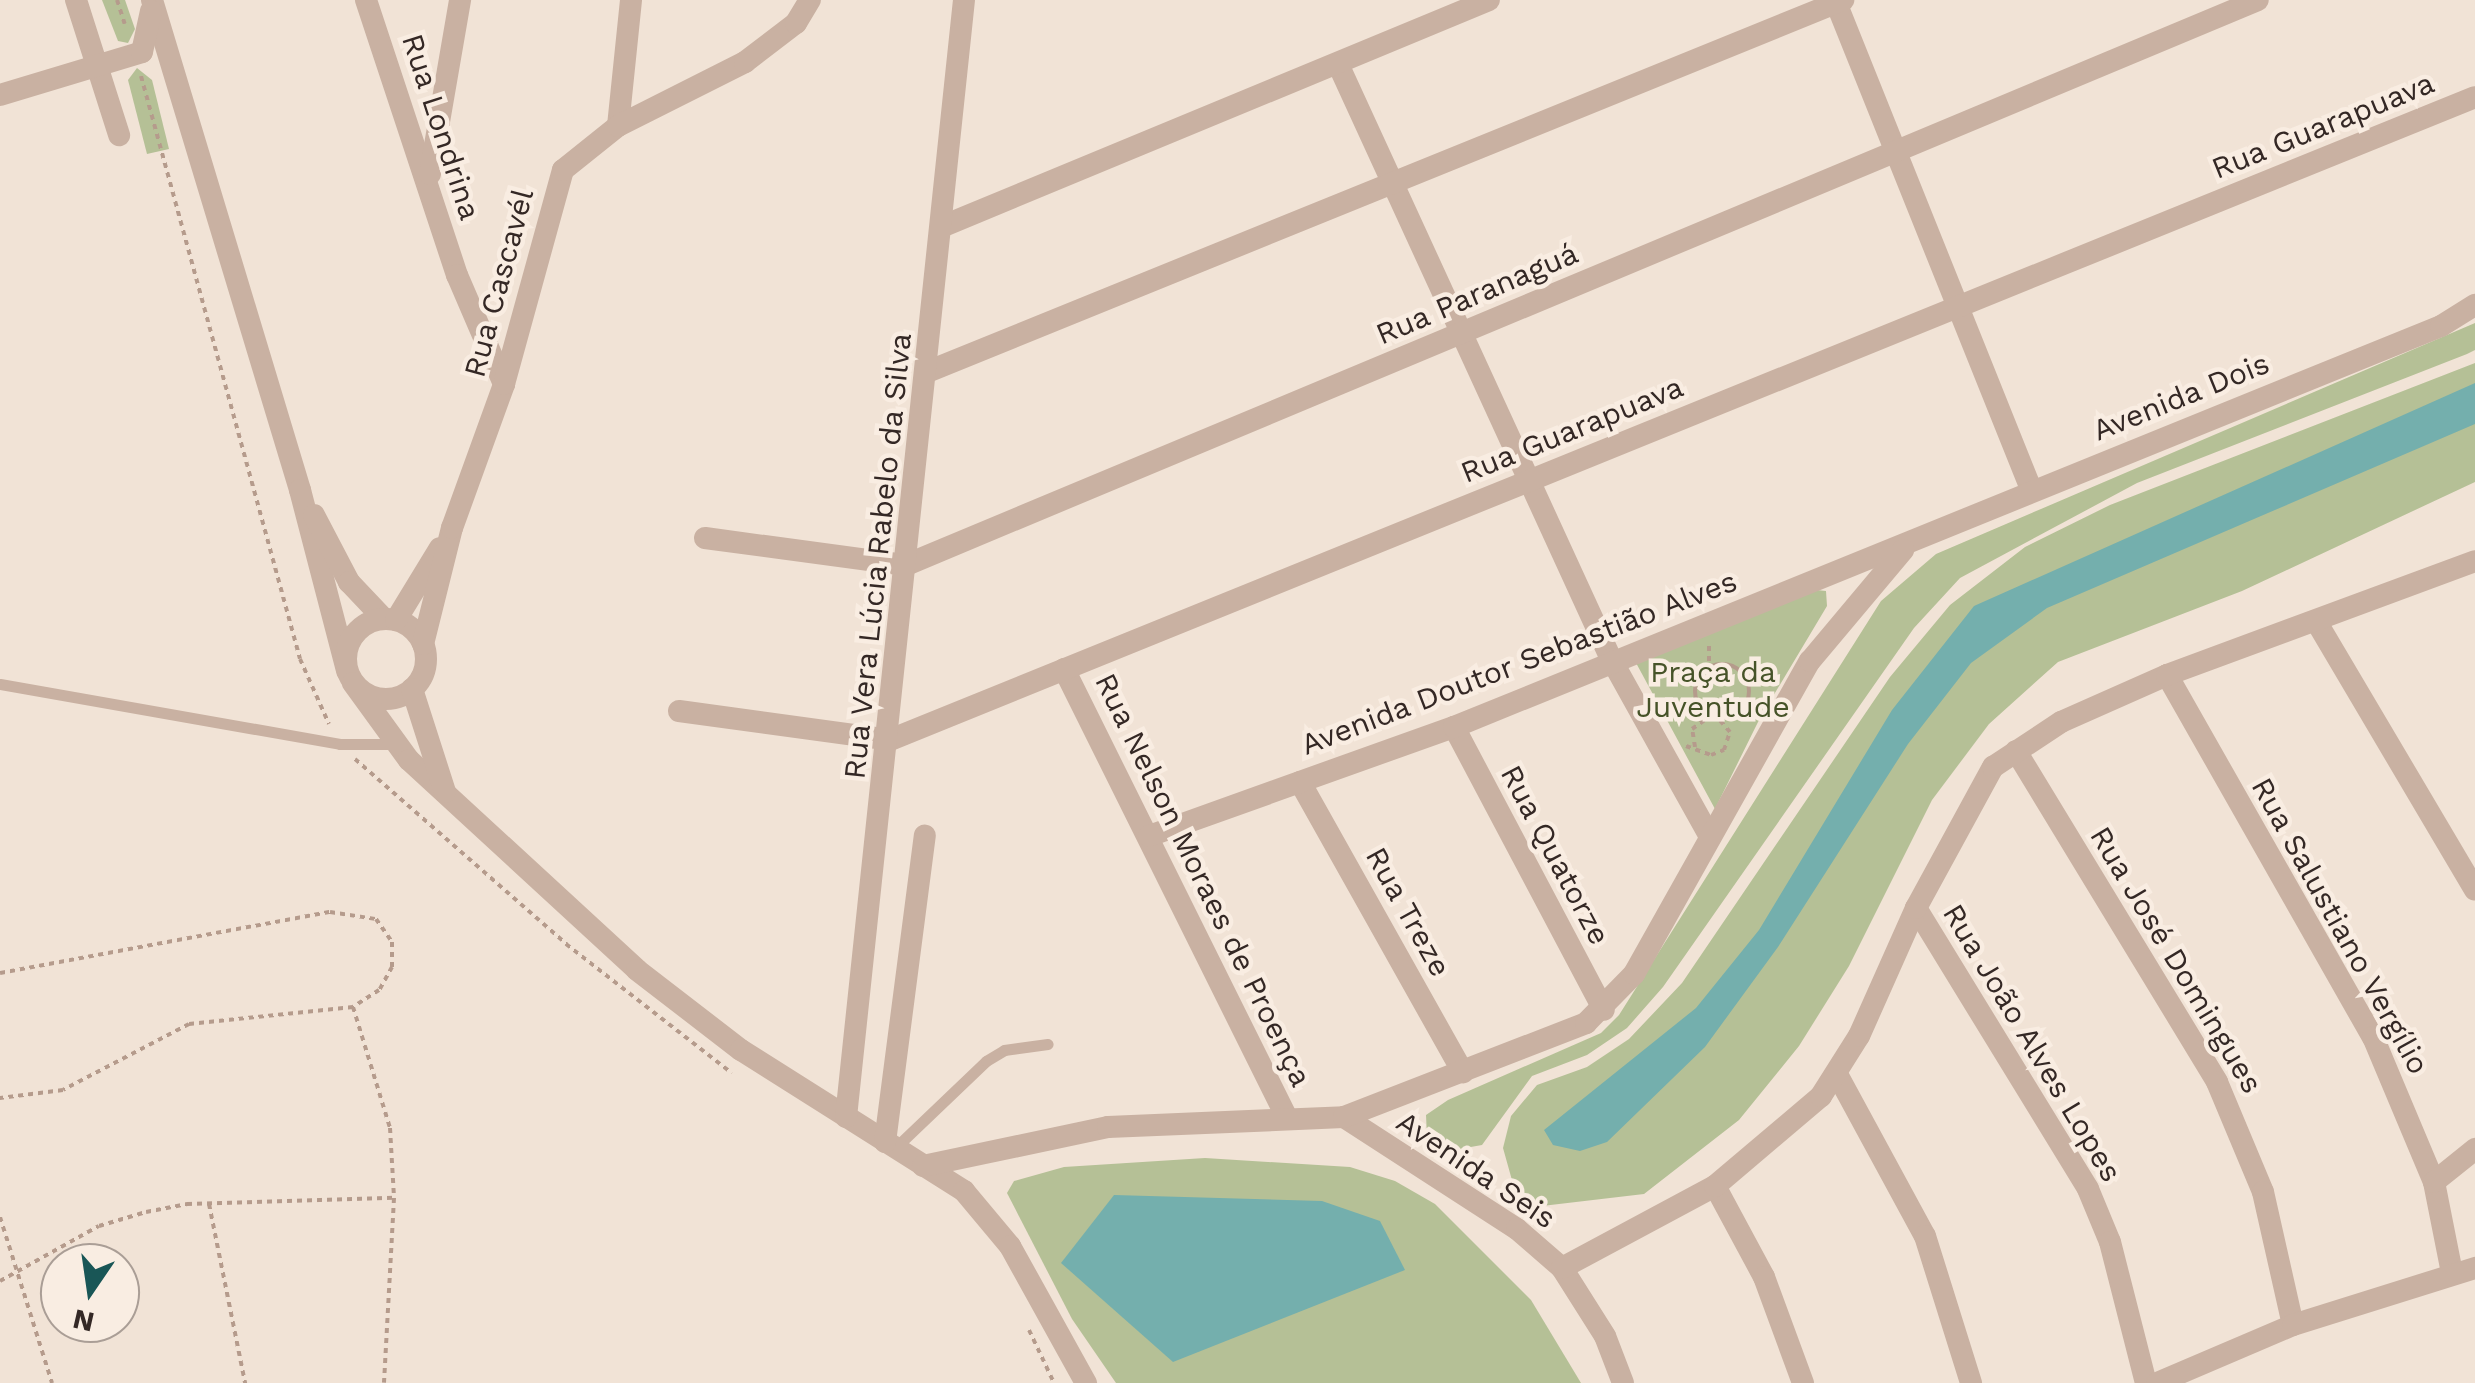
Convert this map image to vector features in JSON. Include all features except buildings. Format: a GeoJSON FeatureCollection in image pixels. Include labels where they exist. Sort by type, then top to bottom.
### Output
{"type":"FeatureCollection","features":[{"type":"Feature","properties":{"kind":"street"},"geometry":{"type":"LineString","coordinates":[[76,0],[119,135]]}},
{"type":"Feature","properties":{"kind":"street"},"geometry":{"type":"LineString","coordinates":[[138,53],[152,0]]}},
{"type":"Feature","properties":{"kind":"street"},"geometry":{"type":"LineString","coordinates":[[152,0],[182,113],[300,490],[321,587],[350,677],[395,744],[637,970],[741,1050],[923,1166],[990,1218],[1086,1383]]}},
{"type":"Feature","properties":{"kind":"street","name":"Rua Londrina"},"geometry":{"type":"LineString","coordinates":[[366,0],[430,178],[456,274],[504,384]]}},
{"type":"Feature","properties":{"kind":"street"},"geometry":{"type":"LineString","coordinates":[[430,178],[460,0]]}},
{"type":"Feature","properties":{"kind":"street"},"geometry":{"type":"LineString","coordinates":[[618,126],[632,0]]}},
{"type":"Feature","properties":{"kind":"street","name":"Rua Cascavél"},"geometry":{"type":"LineString","coordinates":[[423,644],[452,528],[504,384],[562,170],[618,126],[745,62],[810,0]]}},
{"type":"Feature","properties":{"kind":"street","name":"Rua Vera Lúcia Rabelo da Silva"},"geometry":{"type":"LineString","coordinates":[[846,1117],[890,740],[964,0]]}},
{"type":"Feature","properties":{"kind":"street"},"geometry":{"type":"LineString","coordinates":[[942,227],[1490,0]]}},
{"type":"Feature","properties":{"kind":"street","name":"Rua Paranaguá"},"geometry":{"type":"LineString","coordinates":[[906,565],[2258,0]]}},
{"type":"Feature","properties":{"kind":"street"},"geometry":{"type":"LineString","coordinates":[[927,372],[1838,1],[2032,489]]}},
{"type":"Feature","properties":{"kind":"street"},"geometry":{"type":"LineString","coordinates":[[0,96],[138,53]]}},
{"type":"Feature","properties":{"kind":"street"},"geometry":{"type":"LineString","coordinates":[[138,53],[182,113]]}},
{"type":"Feature","properties":{"kind":"street"},"geometry":{"type":"LineString","coordinates":[[1338,64],[1388,182],[1610,660],[1710,838]]}},
{"type":"Feature","properties":{"kind":"street","name":"Rua Guarapuava"},"geometry":{"type":"LineString","coordinates":[[679,711],[890,740],[2475,97]]}},
{"type":"Feature","properties":{"kind":"street","name":"Avenida Dois"},"geometry":{"type":"LineString","coordinates":[[1909,544],[2032,489],[2441,326],[2475,305]]}},
{"type":"Feature","properties":{"kind":"street"},"geometry":{"type":"LineString","coordinates":[[300,490],[349,582],[423,644],[425,669],[412,690],[388,699],[350,677]]}},
{"type":"Feature","properties":{"kind":"street","name":"Rua Cascavél"},"geometry":{"type":"LineString","coordinates":[[390,620],[452,528]]}},
{"type":"Feature","properties":{"kind":"street"},"geometry":{"type":"LineString","coordinates":[[705,538],[906,565]]}},
{"type":"Feature","properties":{"kind":"street"},"geometry":{"type":"LineString","coordinates":[[923,1166],[1108,1127],[1344,1117],[1463,1072],[1604,1010],[1634,974],[1818,649],[1909,544]]}},
{"type":"Feature","properties":{"kind":"street","name":"Avenida Doutor Sebastião Alves"},"geometry":{"type":"LineString","coordinates":[[1150,836],[1454,727],[1610,660],[1909,544]]}},
{"type":"Feature","properties":{"kind":"street"},"geometry":{"type":"LineString","coordinates":[[1562,1268],[1715,1186],[1782,1135],[1838,1076],[1916,908],[1972,798],[1994,767],[2061,722],[2166,675],[2475,561]]}},
{"type":"Feature","properties":{"kind":"street"},"geometry":{"type":"LineString","coordinates":[[350,677],[353,636],[390,620]]}},
{"type":"Feature","properties":{"kind":"street"},"geometry":{"type":"LineString","coordinates":[[2316,622],[2475,890]]}},
{"type":"Feature","properties":{"kind":"street","name":"Rua Nelson Moraes de Proença"},"geometry":{"type":"LineString","coordinates":[[1064,670],[1288,1118]]}},
{"type":"Feature","properties":{"kind":"street","name":"Rua Salustiano Vergílio"},"geometry":{"type":"LineString","coordinates":[[2166,675],[2373,1037],[2434,1182],[2464,1270]]}},
{"type":"Feature","properties":{"kind":"street"},"geometry":{"type":"LineString","coordinates":[[412,690],[444,792]]}},
{"type":"Feature","properties":{"kind":"street","name":"Rua Quatorze"},"geometry":{"type":"LineString","coordinates":[[1454,727],[1604,1010]]}},
{"type":"Feature","properties":{"kind":"street","name":"Rua José Domingues"},"geometry":{"type":"LineString","coordinates":[[2016,750],[2218,1082],[2263,1192],[2292,1325]]}},
{"type":"Feature","properties":{"kind":"street","name":"Rua Treze"},"geometry":{"type":"LineString","coordinates":[[1300,782],[1463,1072]]}},
{"type":"Feature","properties":{"kind":"street"},"geometry":{"type":"LineString","coordinates":[[890,1145],[925,836]]}},
{"type":"Feature","properties":{"kind":"street","name":"Rua João Alves Lopes"},"geometry":{"type":"LineString","coordinates":[[1916,908],[2088,1189],[2110,1242],[2146,1383]]}},
{"type":"Feature","properties":{"kind":"street"},"geometry":{"type":"LineString","coordinates":[[1838,1076],[1925,1236],[1971,1383]]}},
{"type":"Feature","properties":{"kind":"street","name":"Avenida Seis"},"geometry":{"type":"LineString","coordinates":[[1344,1117],[1518,1229],[1562,1268],[1604,1336],[1623,1383]]}},
{"type":"Feature","properties":{"kind":"street"},"geometry":{"type":"LineString","coordinates":[[2434,1182],[2475,1148]]}},
{"type":"Feature","properties":{"kind":"street"},"geometry":{"type":"LineString","coordinates":[[1715,1186],[1764,1277],[1803,1383]]}},
{"type":"Feature","properties":{"kind":"street"},"geometry":{"type":"LineString","coordinates":[[2157,1383],[2292,1325],[2464,1270]]}},
{"type":"Feature","properties":{"kind":"lane"},"geometry":{"type":"LineString","coordinates":[[0,684],[340,744],[395,744]]}},
{"type":"Feature","properties":{"kind":"lane"},"geometry":{"type":"LineString","coordinates":[[890,1145],[1004,1050],[1048,1044]]}},
{"type":"Feature","properties":{"kind":"path"},"geometry":{"type":"LineString","coordinates":[[117,0],[138,53],[300,658],[340,744],[580,955],[744,1080]]}},
{"type":"Feature","properties":{"kind":"path"},"geometry":{"type":"LineString","coordinates":[[1681,746],[1695,747],[1711,755],[1728,746],[1730,732],[1718,718],[1703,710],[1696,696],[1709,668],[1709,632]]}},
{"type":"Feature","properties":{"kind":"path"},"geometry":{"type":"LineString","coordinates":[[1709,668],[1727,665],[1742,674],[1749,690],[1744,707]]}},
{"type":"Feature","properties":{"kind":"path"},"geometry":{"type":"LineString","coordinates":[[1744,707],[1760,718]]}},
{"type":"Feature","properties":{"kind":"path"},"geometry":{"type":"LineString","coordinates":[[1695,747],[1696,724],[1744,707]]}},
{"type":"Feature","properties":{"kind":"path"},"geometry":{"type":"LineString","coordinates":[[0,973],[350,913],[376,919],[392,942],[392,967],[379,990],[353,1007],[189,1024],[62,1090],[0,1098]]}},
{"type":"Feature","properties":{"kind":"path"},"geometry":{"type":"LineString","coordinates":[[353,1007],[390,1128],[394,1198],[384,1383]]}},
{"type":"Feature","properties":{"kind":"path"},"geometry":{"type":"LineString","coordinates":[[0,1281],[16,1268],[98,1226],[210,1204],[394,1198]]}},
{"type":"Feature","properties":{"kind":"path"},"geometry":{"type":"LineString","coordinates":[[210,1204],[245,1383]]}},
{"type":"Feature","properties":{"kind":"path"},"geometry":{"type":"LineString","coordinates":[[0,1216],[52,1383]]}},
{"type":"Feature","properties":{"kind":"path"},"geometry":{"type":"LineString","coordinates":[[1022,1315],[1054,1383]]}},
{"type":"Feature","properties":{"kind":"green space"},"geometry":{"type":"Polygon","coordinates":[[[102,0],[125,0],[135,29],[128,43],[118,41],[102,0]]]}},
{"type":"Feature","properties":{"kind":"green space"},"geometry":{"type":"Polygon","coordinates":[[[137,68],[152,80],[169,149],[147,154],[128,80],[137,68]]]}},
{"type":"Feature","properties":{"kind":"green space","name":"Praça da Juventude"},"geometry":{"type":"Polygon","coordinates":[[[2475,323],[2475,350],[2467,354],[2137,483],[1960,578],[1914,628],[1663,987],[1627,1028],[1587,1055],[1532,1076],[1482,1145],[1448,1151],[1427,1137],[1426,1115],[1448,1100],[1601,1033],[1619,1015],[1881,601],[1936,554],[2475,323]]]}},
{"type":"Feature","properties":{"kind":"green space"},"geometry":{"type":"Polygon","coordinates":[[[2475,363],[2475,482],[2242,591],[2058,662],[1989,724],[1932,800],[1849,966],[1799,1046],[1739,1120],[1644,1194],[1542,1206],[1515,1191],[1503,1148],[1511,1116],[1537,1085],[1587,1067],[1629,1039],[1682,983],[1890,677],[1950,605],[2025,547],[2110,505],[2475,363]]]}},
{"type":"Feature","properties":{"kind":"green space","name":"Praça da Juventude"},"geometry":{"type":"Polygon","coordinates":[[[1807,589],[1826,591],[1827,606],[1760,718],[1715,809],[1635,661],[1807,589]]]}},
{"type":"Feature","properties":{"kind":"green space"},"geometry":{"type":"Polygon","coordinates":[[[1205,1158],[1350,1167],[1395,1181],[1435,1204],[1531,1300],[1581,1383],[1116,1383],[1072,1319],[1007,1193],[1014,1181],[1064,1167],[1205,1158]]]}},
{"type":"Feature","properties":{"kind":"water"},"geometry":{"type":"Polygon","coordinates":[[[2475,383],[2475,424],[2047,608],[1971,663],[1908,744],[1778,947],[1705,1047],[1607,1142],[1580,1151],[1553,1145],[1544,1130],[1696,1008],[1759,930],[1892,710],[1974,606],[2475,383]]]}},
{"type":"Feature","properties":{"kind":"water"},"geometry":{"type":"Polygon","coordinates":[[[1114,1195],[1322,1201],[1380,1221],[1405,1270],[1173,1362],[1061,1263],[1114,1195]]]}}]}
